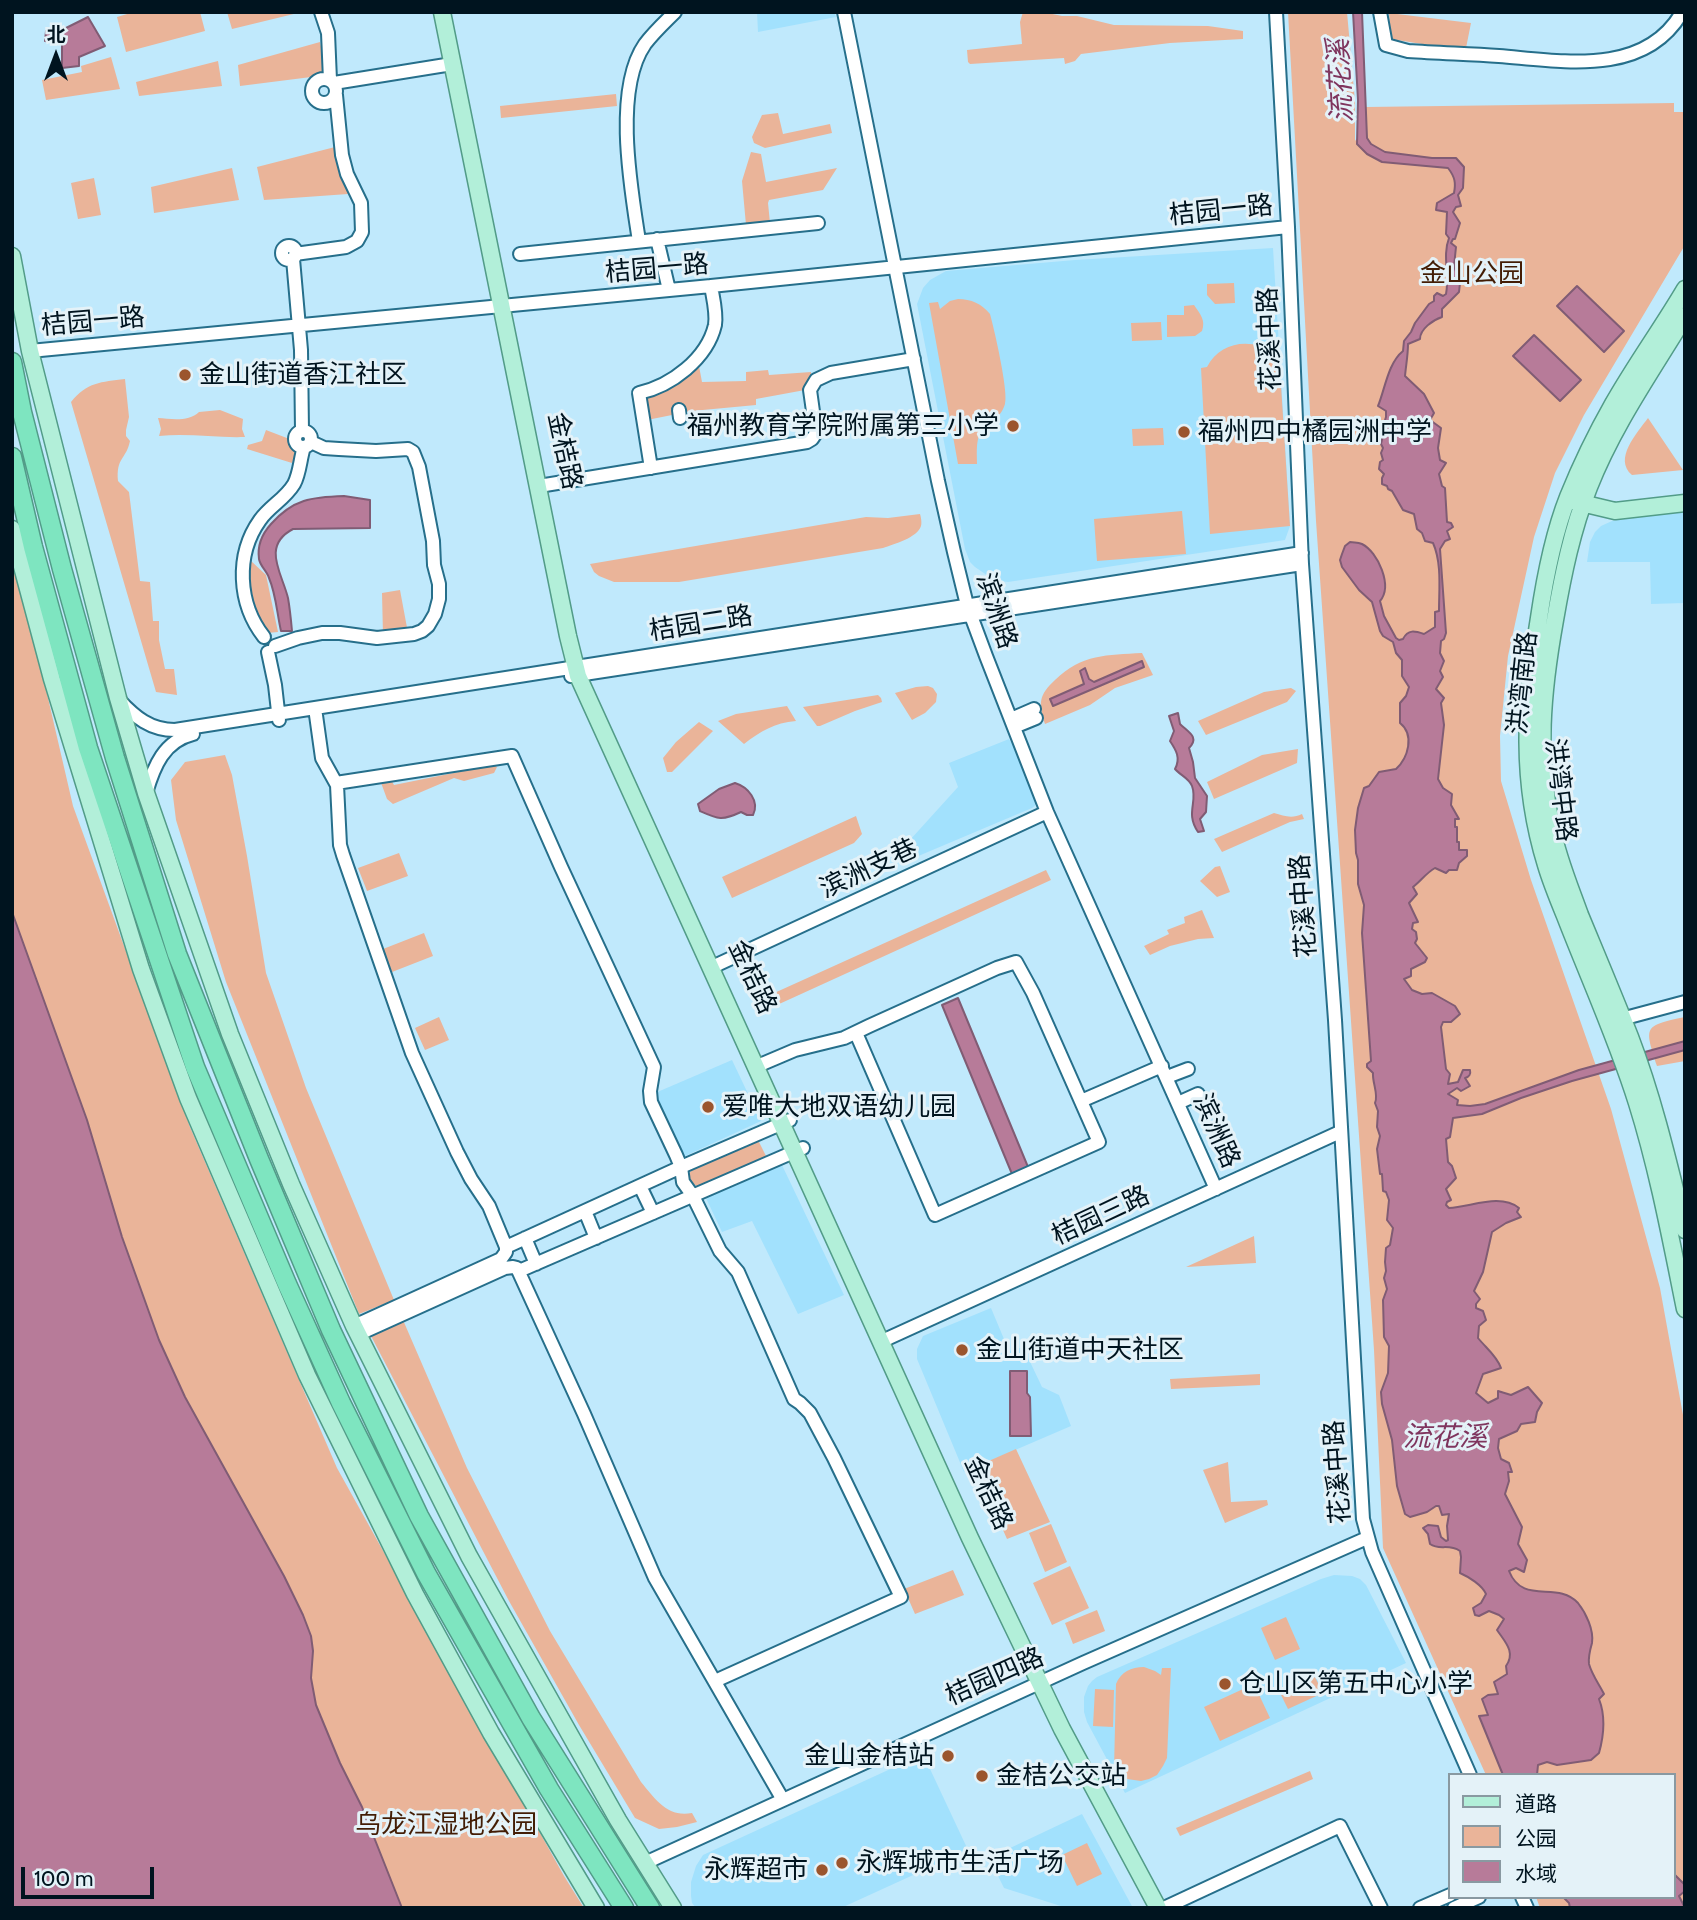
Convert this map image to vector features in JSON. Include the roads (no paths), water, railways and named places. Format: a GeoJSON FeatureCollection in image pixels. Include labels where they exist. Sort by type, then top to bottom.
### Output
{"type":"FeatureCollection","features":[{"type":"Feature","properties":{"kind":"highway"},"geometry":{"type":"LineString","coordinates":[[12,362],[61,569],[120,771],[177,954],[258,1159],[331,1330],[419,1516],[531,1718],[650,1908]]}},
{"type":"Feature","properties":{"kind":"highway"},"geometry":{"type":"LineString","coordinates":[[12,457],[33,547],[88,748],[195,1066],[265,1233],[341,1403],[426,1573],[549,1788],[624,1908]]}},
{"type":"Feature","properties":{"kind":"main road"},"geometry":{"type":"LineString","coordinates":[[442,12],[582,671]]}},
{"type":"Feature","properties":{"kind":"main road","name":"金桔路"},"geometry":{"type":"LineString","coordinates":[[452,12],[506,306],[582,671],[785,1122],[1043,1681],[1070,1725],[1164,1907]]}},
{"type":"Feature","properties":{"kind":"main road"},"geometry":{"type":"LineString","coordinates":[[12,256],[30,351],[118,698],[146,793],[230,1034],[290,1184],[357,1330],[469,1556],[618,1820],[673,1908]]}},
{"type":"Feature","properties":{"kind":"main road"},"geometry":{"type":"LineString","coordinates":[[1577,497],[1595,437],[1685,289]]}},
{"type":"Feature","properties":{"kind":"main road","name":"洪湾南路"},"geometry":{"type":"LineString","coordinates":[[1685,316],[1577,497],[1551,640],[1543,706],[1542,776],[1559,855],[1615,1021],[1631,1040],[1665,1146],[1685,1230]]}},
{"type":"Feature","properties":{"kind":"main road"},"geometry":{"type":"LineString","coordinates":[[1577,497],[1620,502],[1685,494]]}},
{"type":"Feature","properties":{"kind":"main road"},"geometry":{"type":"LineString","coordinates":[[1577,497],[1615,511],[1685,503]]}},
{"type":"Feature","properties":{"kind":"main road"},"geometry":{"type":"LineString","coordinates":[[12,528],[52,679],[141,969],[188,1098],[307,1375],[415,1594],[491,1733],[596,1908]]}},
{"type":"Feature","properties":{"kind":"main road"},"geometry":{"type":"LineString","coordinates":[[1615,1021],[1661,1191],[1685,1309]]}},
{"type":"Feature","properties":{"kind":"street"},"geometry":{"type":"LineString","coordinates":[[279,717],[272,649],[275,641],[271,637],[264,638],[253,620],[243,582],[244,558],[250,538],[258,522],[293,485],[310,434],[302,431],[291,258],[346,247],[357,241],[362,232],[360,203],[342,155],[328,33],[321,12]]}},
{"type":"Feature","properties":{"kind":"street"},"geometry":{"type":"LineString","coordinates":[[665,291],[628,161],[629,94],[634,69],[644,45],[675,12]]}},
{"type":"Feature","properties":{"kind":"street","name":"滨洲路"},"geometry":{"type":"LineString","coordinates":[[844,12],[951,540],[969,609],[1047,812],[1216,1188]]}},
{"type":"Feature","properties":{"kind":"street","name":"花溪中路"},"geometry":{"type":"LineString","coordinates":[[1276,12],[1302,558],[1334,1007],[1362,1501],[1367,1538],[1469,1773]]}},
{"type":"Feature","properties":{"kind":"street"},"geometry":{"type":"LineString","coordinates":[[1380,12],[1386,44],[1408,51],[1572,62],[1602,61],[1632,54],[1652,45],[1673,27],[1683,14]]}},
{"type":"Feature","properties":{"kind":"street"},"geometry":{"type":"LineString","coordinates":[[333,86],[452,65]]}},
{"type":"Feature","properties":{"kind":"street"},"geometry":{"type":"LineString","coordinates":[[520,254],[818,223]]}},
{"type":"Feature","properties":{"kind":"street","name":"桔园一路"},"geometry":{"type":"LineString","coordinates":[[30,351],[665,291],[1288,227]]}},
{"type":"Feature","properties":{"kind":"street"},"geometry":{"type":"LineString","coordinates":[[651,468],[639,393],[654,388],[687,369],[700,355],[714,327],[712,286]]}},
{"type":"Feature","properties":{"kind":"street"},"geometry":{"type":"LineString","coordinates":[[545,485],[807,442],[815,437],[817,429],[811,387],[821,377],[914,359]]}},
{"type":"Feature","properties":{"kind":"street"},"geometry":{"type":"LineString","coordinates":[[272,649],[298,638],[322,633],[371,638],[414,634],[428,626],[439,599],[433,541],[419,467],[413,452],[408,449],[376,451],[307,445]]}},
{"type":"Feature","properties":{"kind":"street","name":"桔园二路"},"geometry":{"type":"LineString","coordinates":[[146,793],[158,759],[179,738],[201,732],[315,711],[1302,558]]}},
{"type":"Feature","properties":{"kind":"street","name":"桔园二路"},"geometry":{"type":"LineString","coordinates":[[118,698],[131,713],[150,726],[166,730],[279,717]]}},
{"type":"Feature","properties":{"kind":"street"},"geometry":{"type":"LineString","coordinates":[[315,711],[322,758],[336,783],[343,855],[412,1053],[457,1152],[489,1206],[506,1247],[501,1259],[357,1330]]}},
{"type":"Feature","properties":{"kind":"street"},"geometry":{"type":"LineString","coordinates":[[1012,723],[1035,713]]}},
{"type":"Feature","properties":{"kind":"street"},"geometry":{"type":"LineString","coordinates":[[336,783],[512,756],[654,1067],[651,1102],[681,1167],[683,1182],[693,1196],[720,1251],[738,1272],[794,1399],[806,1408],[816,1424],[901,1597],[715,1681]]}},
{"type":"Feature","properties":{"kind":"street","name":"滨洲支巷"},"geometry":{"type":"LineString","coordinates":[[714,965],[1047,812]]}},
{"type":"Feature","properties":{"kind":"street"},"geometry":{"type":"LineString","coordinates":[[759,1065],[795,1050],[844,1038],[1016,962],[1033,993],[1099,1142],[935,1215],[856,1033]]}},
{"type":"Feature","properties":{"kind":"street"},"geometry":{"type":"LineString","coordinates":[[1615,1021],[1685,1002]]}},
{"type":"Feature","properties":{"kind":"street"},"geometry":{"type":"LineString","coordinates":[[1081,1101],[1165,1072],[1188,1069]]}},
{"type":"Feature","properties":{"kind":"street"},"geometry":{"type":"LineString","coordinates":[[1178,1102],[1198,1094]]}},
{"type":"Feature","properties":{"kind":"street"},"geometry":{"type":"LineString","coordinates":[[506,1247],[785,1122]]}},
{"type":"Feature","properties":{"kind":"street","name":"桔园三路"},"geometry":{"type":"LineString","coordinates":[[885,1339],[1340,1132]]}},
{"type":"Feature","properties":{"kind":"street"},"geometry":{"type":"LineString","coordinates":[[519,1271],[798,1150]]}},
{"type":"Feature","properties":{"kind":"street"},"geometry":{"type":"LineString","coordinates":[[639,1186],[653,1213]]}},
{"type":"Feature","properties":{"kind":"street"},"geometry":{"type":"LineString","coordinates":[[585,1211],[597,1238]]}},
{"type":"Feature","properties":{"kind":"street"},"geometry":{"type":"LineString","coordinates":[[525,1238],[537,1264]]}},
{"type":"Feature","properties":{"kind":"street"},"geometry":{"type":"LineString","coordinates":[[357,1330],[505,1268],[513,1267],[519,1271],[655,1578],[783,1800]]}},
{"type":"Feature","properties":{"kind":"street","name":"桔园四路"},"geometry":{"type":"LineString","coordinates":[[645,1863],[1043,1681],[1367,1538]]}},
{"type":"Feature","properties":{"kind":"street"},"geometry":{"type":"LineString","coordinates":[[1164,1907],[1340,1826],[1381,1908]]}},
{"type":"Feature","properties":{"kind":"street"},"geometry":{"type":"LineString","coordinates":[[1420,1908],[1448,1896]]}},
{"type":"Feature","properties":{"kind":"street"},"geometry":{"type":"LineString","coordinates":[[1454,1908],[1474,1899]]}},
{"type":"Feature","properties":{"kind":"water","name":"流花溪"},"geometry":{"type":"Polygon","coordinates":[[[1353,12],[1362,12],[1367,138],[1371,144],[1385,152],[1456,158],[1464,167],[1463,188],[1458,195],[1461,206],[1456,207],[1453,212],[1460,223],[1451,243],[1456,247],[1454,266],[1460,283],[1459,292],[1442,309],[1442,317],[1428,325],[1420,339],[1408,344],[1405,376],[1424,394],[1434,413],[1430,420],[1441,428],[1438,448],[1440,460],[1446,463],[1439,474],[1445,488],[1447,522],[1453,527],[1447,531],[1450,539],[1445,541],[1440,549],[1446,633],[1441,641],[1440,653],[1444,661],[1440,671],[1443,677],[1436,689],[1444,698],[1441,703],[1444,725],[1438,779],[1443,788],[1452,794],[1451,805],[1459,819],[1455,819],[1457,842],[1459,850],[1467,850],[1467,856],[1459,863],[1457,870],[1449,870],[1446,873],[1435,868],[1413,887],[1417,894],[1409,903],[1418,922],[1413,923],[1412,929],[1416,932],[1415,943],[1427,958],[1425,962],[1411,969],[1411,976],[1404,979],[1412,990],[1422,994],[1432,993],[1455,1006],[1460,1014],[1451,1022],[1443,1022],[1441,1027],[1446,1069],[1450,1074],[1448,1084],[1458,1082],[1463,1070],[1470,1070],[1465,1078],[1470,1086],[1461,1091],[1457,1088],[1448,1094],[1458,1100],[1457,1105],[1485,1104],[1579,1070],[1685,1041],[1685,1050],[1572,1081],[1482,1114],[1453,1118],[1450,1137],[1446,1139],[1448,1162],[1456,1178],[1446,1189],[1451,1200],[1446,1205],[1449,1208],[1503,1202],[1519,1208],[1517,1212],[1521,1217],[1492,1232],[1483,1272],[1474,1291],[1480,1299],[1476,1308],[1483,1311],[1486,1320],[1479,1326],[1478,1338],[1501,1368],[1483,1374],[1476,1393],[1488,1403],[1498,1398],[1498,1391],[1511,1395],[1528,1387],[1542,1403],[1535,1422],[1521,1424],[1517,1431],[1499,1439],[1501,1459],[1509,1463],[1512,1472],[1508,1472],[1509,1481],[1505,1494],[1522,1527],[1518,1544],[1527,1560],[1524,1572],[1516,1568],[1509,1571],[1523,1588],[1560,1593],[1570,1596],[1578,1603],[1591,1627],[1589,1664],[1604,1694],[1599,1699],[1604,1726],[1599,1753],[1591,1760],[1557,1765],[1547,1762],[1538,1765],[1537,1773],[1502,1773],[1479,1716],[1488,1715],[1482,1699],[1498,1694],[1494,1682],[1507,1674],[1510,1652],[1497,1630],[1504,1619],[1489,1611],[1475,1615],[1473,1608],[1481,1603],[1486,1594],[1478,1584],[1460,1573],[1460,1551],[1430,1544],[1428,1534],[1423,1528],[1428,1525],[1438,1526],[1441,1537],[1448,1540],[1449,1514],[1442,1515],[1439,1506],[1436,1506],[1410,1517],[1405,1514],[1397,1486],[1392,1440],[1382,1404],[1381,1392],[1388,1373],[1389,1346],[1384,1337],[1383,1300],[1387,1289],[1384,1278],[1385,1262],[1386,1248],[1390,1245],[1393,1228],[1387,1220],[1389,1200],[1383,1191],[1380,1174],[1377,1149],[1380,1136],[1373,1073],[1367,1067],[1371,1061],[1362,933],[1364,905],[1358,884],[1355,830],[1364,788],[1369,786],[1379,772],[1396,769],[1404,759],[1408,740],[1405,728],[1400,723],[1400,703],[1409,687],[1402,676],[1402,660],[1396,653],[1393,642],[1380,631],[1372,602],[1359,590],[1340,560],[1345,546],[1350,542],[1362,544],[1373,554],[1384,578],[1384,595],[1380,601],[1384,616],[1396,638],[1403,639],[1412,632],[1424,634],[1435,627],[1435,612],[1439,611],[1439,568],[1436,551],[1433,543],[1425,541],[1417,529],[1414,514],[1403,510],[1392,491],[1382,484],[1384,474],[1379,469],[1383,460],[1381,433],[1386,411],[1378,406],[1390,369],[1403,351],[1404,341],[1429,304],[1434,301],[1434,296],[1437,293],[1443,296],[1446,294],[1446,252],[1449,238],[1446,234],[1447,212],[1436,210],[1437,203],[1454,193],[1455,186],[1454,177],[1448,168],[1382,162],[1367,154],[1357,144],[1358,100],[1353,12]]]}},
{"type":"Feature","properties":{"kind":"water"},"geometry":{"type":"Polygon","coordinates":[[[88,17],[105,46],[79,57],[79,66],[62,68],[62,44],[45,41],[46,31],[62,36],[62,30],[88,17]]]}},
{"type":"Feature","properties":{"kind":"water"},"geometry":{"type":"Polygon","coordinates":[[[1577,286],[1624,331],[1604,352],[1557,306],[1577,286]]]}},
{"type":"Feature","properties":{"kind":"water"},"geometry":{"type":"Polygon","coordinates":[[[1534,335],[1581,380],[1560,401],[1513,356],[1534,335]]]}},
{"type":"Feature","properties":{"kind":"water"},"geometry":{"type":"Polygon","coordinates":[[[344,496],[370,500],[370,528],[293,529],[278,543],[276,560],[288,598],[292,631],[281,631],[275,597],[259,559],[263,536],[279,516],[295,504],[322,497],[344,496]]]}},
{"type":"Feature","properties":{"kind":"water"},"geometry":{"type":"Polygon","coordinates":[[[1142,661],[1144,667],[1053,706],[1050,699],[1084,684],[1080,671],[1085,668],[1089,679],[1094,682],[1142,661]]]}},
{"type":"Feature","properties":{"kind":"water"},"geometry":{"type":"Polygon","coordinates":[[[1178,713],[1180,724],[1193,738],[1189,748],[1195,778],[1207,796],[1206,812],[1200,819],[1204,831],[1198,832],[1192,819],[1192,786],[1175,769],[1178,758],[1170,741],[1174,731],[1169,716],[1178,713]]]}},
{"type":"Feature","properties":{"kind":"water"},"geometry":{"type":"Polygon","coordinates":[[[735,783],[744,788],[754,800],[753,815],[741,812],[720,818],[700,811],[698,804],[719,789],[735,783]]]}},
{"type":"Feature","properties":{"kind":"water"},"geometry":{"type":"Polygon","coordinates":[[[12,912],[87,1120],[122,1237],[159,1340],[185,1397],[303,1615],[311,1636],[311,1678],[316,1705],[362,1807],[402,1908],[12,1908],[12,912]]]}},
{"type":"Feature","properties":{"kind":"water"},"geometry":{"type":"Polygon","coordinates":[[[958,998],[1028,1167],[1012,1174],[942,1005],[958,998]]]}},
{"type":"Feature","properties":{"kind":"water"},"geometry":{"type":"Polygon","coordinates":[[[1010,1371],[1027,1371],[1031,1436],[1010,1436],[1010,1371]]]}},
{"type":"Feature","properties":{"kind":"water"},"geometry":{"type":"Polygon","coordinates":[[[1676,1876],[1685,1885],[1685,1891],[1679,1896],[1685,1908],[1570,1908],[1565,1899],[1676,1899],[1676,1876]]]}},
{"type":"Feature","properties":{"kind":"place","name":"金山街道香江社区"},"geometry":{"type":"Point","coordinates":[185,375]}},
{"type":"Feature","properties":{"kind":"place","name":"福州教育学院附属第三小学"},"geometry":{"type":"Point","coordinates":[1013,426]}},
{"type":"Feature","properties":{"kind":"place","name":"福州四中橘园洲中学"},"geometry":{"type":"Point","coordinates":[1184,432]}},
{"type":"Feature","properties":{"kind":"place","name":"爱唯大地双语幼儿园"},"geometry":{"type":"Point","coordinates":[708,1107]}},
{"type":"Feature","properties":{"kind":"place","name":"金山街道中天社区"},"geometry":{"type":"Point","coordinates":[962,1350]}},
{"type":"Feature","properties":{"kind":"place","name":"仓山区第五中心小学"},"geometry":{"type":"Point","coordinates":[1225,1684]}},
{"type":"Feature","properties":{"kind":"place","name":"金山金桔站"},"geometry":{"type":"Point","coordinates":[948,1756]}},
{"type":"Feature","properties":{"kind":"place","name":"金桔公交站"},"geometry":{"type":"Point","coordinates":[982,1776]}},
{"type":"Feature","properties":{"kind":"place","name":"永辉城市生活广场"},"geometry":{"type":"Point","coordinates":[842,1863]}},
{"type":"Feature","properties":{"kind":"place","name":"永辉超市"},"geometry":{"type":"Point","coordinates":[822,1870]}},
{"type":"Feature","properties":{"kind":"park label","name":"金山公园"},"geometry":{"type":"Point","coordinates":[1472,274]}},
{"type":"Feature","properties":{"kind":"park label","name":"乌龙江湿地公园"},"geometry":{"type":"Point","coordinates":[446,1825]}}]}
